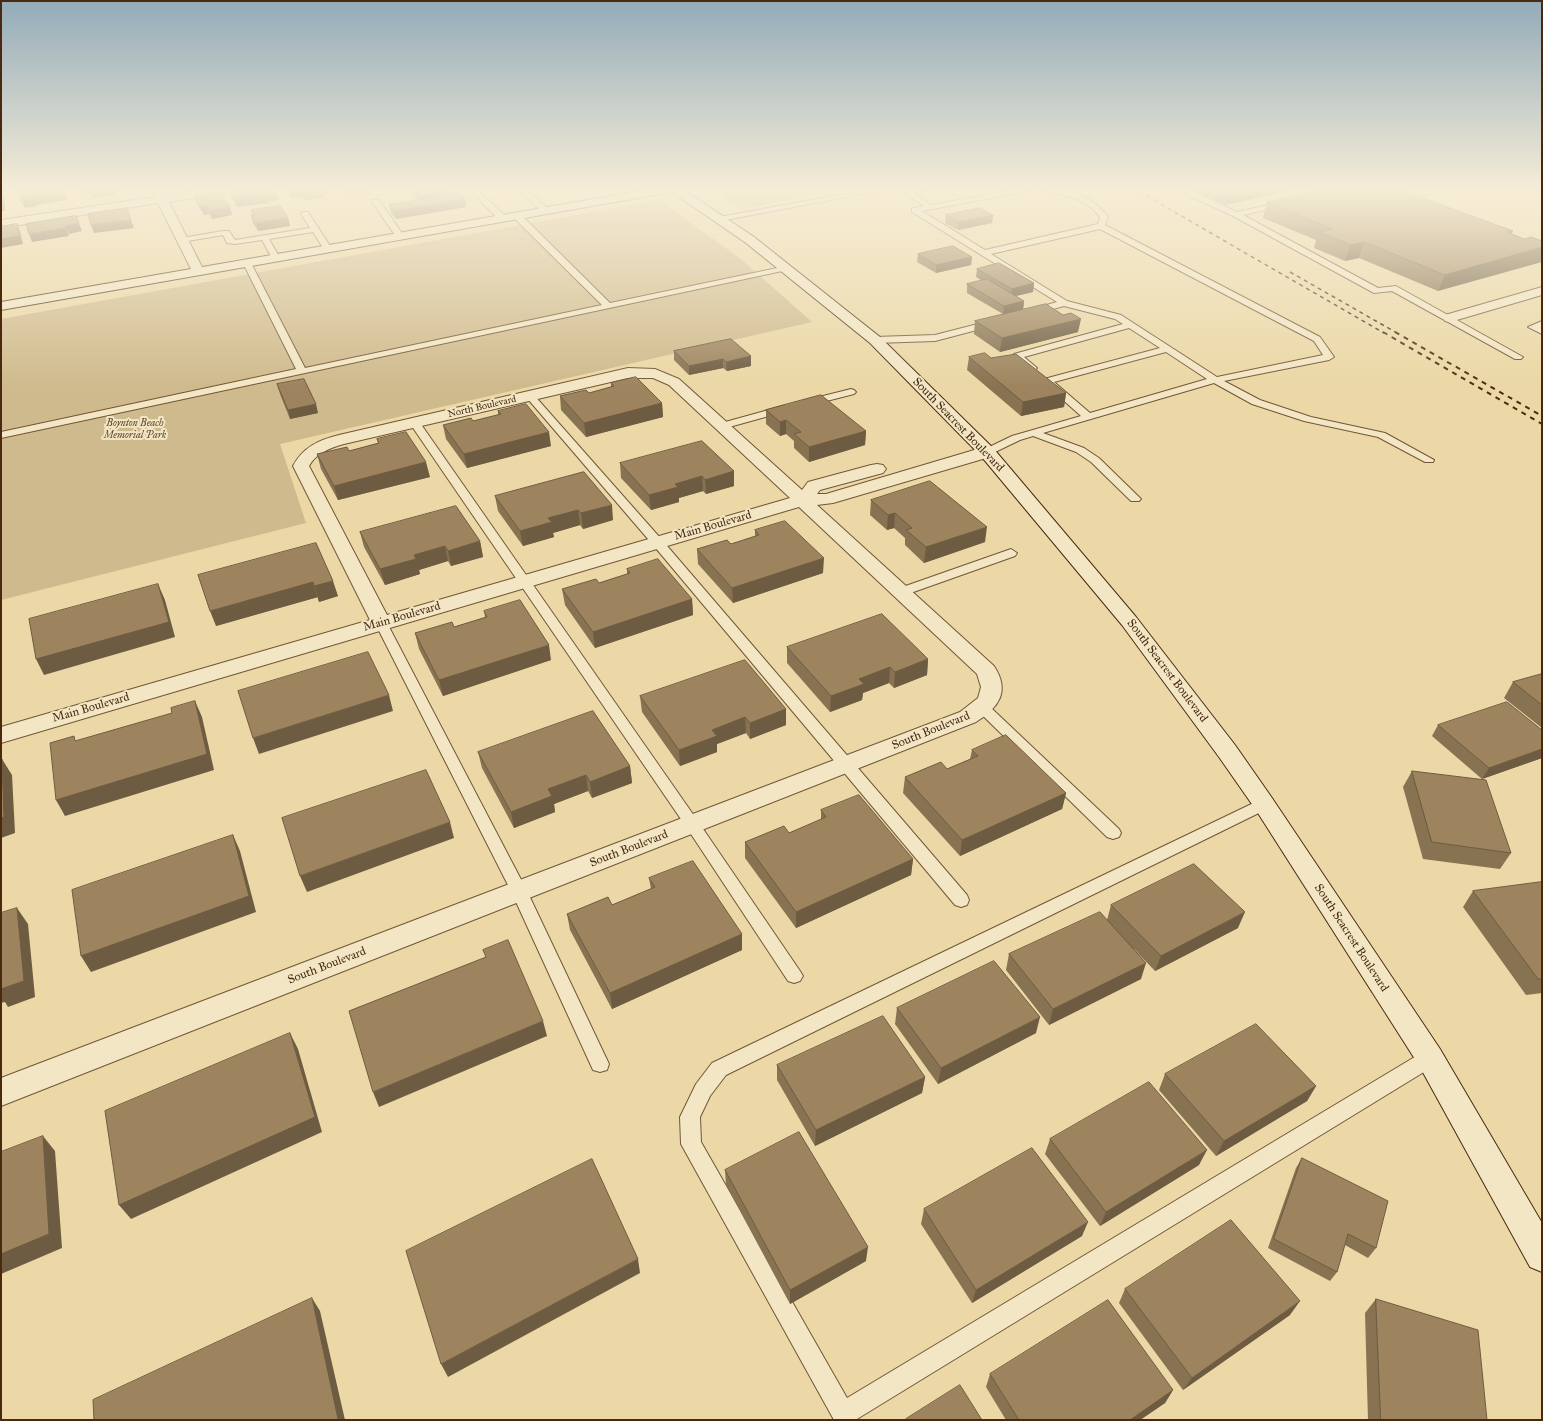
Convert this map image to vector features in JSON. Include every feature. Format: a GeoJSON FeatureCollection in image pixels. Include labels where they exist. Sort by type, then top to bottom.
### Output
{"type":"FeatureCollection","features":[{"type":"Feature","properties":{"kind":"street"},"geometry":{"type":"LineString","coordinates":[[189,254],[198,271]]}},
{"type":"Feature","properties":{"kind":"street"},"geometry":{"type":"LineString","coordinates":[[1,306],[295,254]]}},
{"type":"Feature","properties":{"kind":"street","name":"South Seacrest Boulevard"},"geometry":{"type":"LineString","coordinates":[[768,254],[875,340],[987,452],[1129,621],[1227,751],[1264,804],[1430,1058],[1542,1255]]}},
{"type":"Feature","properties":{"kind":"street"},"geometry":{"type":"LineString","coordinates":[[1450,318],[1542,291]]}},
{"type":"Feature","properties":{"kind":"street","name":"North Boulevard"},"geometry":{"type":"LineString","coordinates":[[381,624],[301,466],[304,458],[324,444],[628,373],[655,374],[674,382],[803,500]]}},
{"type":"Feature","properties":{"kind":"street","name":"Main Boulevard"},"geometry":{"type":"LineString","coordinates":[[1,735],[803,500],[827,499],[987,452]]}},
{"type":"Feature","properties":{"kind":"street","name":"South Boulevard"},"geometry":{"type":"LineString","coordinates":[[1,1092],[968,717],[983,708],[991,696],[992,684],[987,671],[803,500]]}},
{"type":"Feature","properties":{"kind":"lane"},"geometry":{"type":"LineString","coordinates":[[274,254],[276,258]]}},
{"type":"Feature","properties":{"kind":"lane"},"geometry":{"type":"LineString","coordinates":[[555,254],[608,306]]}},
{"type":"Feature","properties":{"kind":"lane"},"geometry":{"type":"LineString","coordinates":[[986,254],[1064,303],[1118,317],[1215,380],[1256,402],[1308,419],[1381,435],[1429,460]]}},
{"type":"Feature","properties":{"kind":"lane"},"geometry":{"type":"LineString","coordinates":[[987,452],[1016,438],[1215,380],[1329,357],[1317,339],[1155,254]]}},
{"type":"Feature","properties":{"kind":"lane"},"geometry":{"type":"LineString","coordinates":[[1310,254],[1377,291],[1393,288],[1450,318],[1518,358]]}},
{"type":"Feature","properties":{"kind":"lane"},"geometry":{"type":"LineString","coordinates":[[247,263],[302,371]]}},
{"type":"Feature","properties":{"kind":"lane"},"geometry":{"type":"LineString","coordinates":[[1,435],[787,268]]}},
{"type":"Feature","properties":{"kind":"lane"},"geometry":{"type":"LineString","coordinates":[[1026,314],[1064,303]]}},
{"type":"Feature","properties":{"kind":"lane"},"geometry":{"type":"LineString","coordinates":[[875,340],[935,338],[1003,320]]}},
{"type":"Feature","properties":{"kind":"lane"},"geometry":{"type":"LineString","coordinates":[[1542,324],[1532,327],[1542,331]]}},
{"type":"Feature","properties":{"kind":"lane"},"geometry":{"type":"LineString","coordinates":[[1088,417],[1017,356],[1131,325]]}},
{"type":"Feature","properties":{"kind":"lane"},"geometry":{"type":"LineString","coordinates":[[1047,381],[1167,349]]}},
{"type":"Feature","properties":{"kind":"lane"},"geometry":{"type":"LineString","coordinates":[[722,426],[851,392]]}},
{"type":"Feature","properties":{"kind":"lane"},"geometry":{"type":"LineString","coordinates":[[530,396],[658,542],[961,900]]}},
{"type":"Feature","properties":{"kind":"lane"},"geometry":{"type":"LineString","coordinates":[[414,422],[692,824],[794,976]]}},
{"type":"Feature","properties":{"kind":"lane"},"geometry":{"type":"LineString","coordinates":[[1033,433],[1064,443],[1085,453],[1095,460],[1135,499]]}},
{"type":"Feature","properties":{"kind":"lane"},"geometry":{"type":"LineString","coordinates":[[901,592],[1011,553]]}},
{"type":"Feature","properties":{"kind":"lane"},"geometry":{"type":"LineString","coordinates":[[381,624],[519,891],[600,1064]]}},
{"type":"Feature","properties":{"kind":"lane"},"geometry":{"type":"LineString","coordinates":[[983,708],[1113,833]]}},
{"type":"Feature","properties":{"kind":"lane"},"geometry":{"type":"LineString","coordinates":[[1264,804],[719,1069],[703,1090],[690,1117],[691,1144],[844,1417],[1430,1058]]}},
{"type":"Feature","properties":{"kind":"green space","name":"Boynton Beach Memorial Park"},"geometry":{"type":"Polygon","coordinates":[[[359,254],[734,254],[812,322],[280,444],[306,523],[1,600],[1,319],[359,254]]]}},
{"type":"Feature","properties":{"kind":"building"},"geometry":{"type":"Polygon","coordinates":[[[919,254],[967,254],[972,257],[936,265],[919,254]]]}},
{"type":"Feature","properties":{"kind":"building"},"geometry":{"type":"Polygon","coordinates":[[[1394,254],[1517,254],[1445,275],[1394,254]]]}},
{"type":"Feature","properties":{"kind":"building"},"geometry":{"type":"Polygon","coordinates":[[[999,263],[1034,283],[1012,289],[977,269],[999,263]]]}},
{"type":"Feature","properties":{"kind":"building"},"geometry":{"type":"Polygon","coordinates":[[[987,279],[1024,301],[1004,306],[967,284],[987,279]]]}},
{"type":"Feature","properties":{"kind":"building"},"geometry":{"type":"Polygon","coordinates":[[[1046,304],[1063,315],[1071,313],[1081,319],[1002,338],[975,321],[1046,304]]]}},
{"type":"Feature","properties":{"kind":"building"},"geometry":{"type":"Polygon","coordinates":[[[731,339],[751,356],[726,362],[723,359],[689,366],[674,351],[731,339]]]}},
{"type":"Feature","properties":{"kind":"building"},"geometry":{"type":"Polygon","coordinates":[[[985,353],[991,358],[1016,354],[1066,393],[1023,402],[969,357],[985,353]]]}},
{"type":"Feature","properties":{"kind":"building"},"geometry":{"type":"Polygon","coordinates":[[[636,377],[662,403],[584,423],[560,396],[586,390],[589,393],[614,386],[611,383],[636,377]]]}},
{"type":"Feature","properties":{"kind":"building"},"geometry":{"type":"Polygon","coordinates":[[[304,379],[316,404],[288,410],[277,384],[304,379]]]}},
{"type":"Feature","properties":{"kind":"building"},"geometry":{"type":"Polygon","coordinates":[[[821,395],[866,431],[809,447],[794,434],[801,432],[786,420],[780,422],[766,410],[821,395]]]}},
{"type":"Feature","properties":{"kind":"building"},"geometry":{"type":"Polygon","coordinates":[[[526,404],[549,432],[464,454],[443,425],[471,418],[473,421],[501,414],[498,411],[526,404]]]}},
{"type":"Feature","properties":{"kind":"building"},"geometry":{"type":"Polygon","coordinates":[[[406,432],[426,462],[334,486],[317,454],[347,447],[349,451],[379,443],[377,439],[406,432]]]}},
{"type":"Feature","properties":{"kind":"building"},"geometry":{"type":"Polygon","coordinates":[[[702,441],[734,471],[705,480],[702,476],[675,484],[678,487],[649,495],[620,463],[702,441]]]}},
{"type":"Feature","properties":{"kind":"building"},"geometry":{"type":"Polygon","coordinates":[[[584,472],[612,505],[581,513],[578,510],[548,518],[552,522],[520,531],[495,496],[584,472]]]}},
{"type":"Feature","properties":{"kind":"building"},"geometry":{"type":"Polygon","coordinates":[[[930,481],[987,527],[926,547],[906,530],[912,528],[895,513],[888,515],[871,500],[930,481]]]}},
{"type":"Feature","properties":{"kind":"building"},"geometry":{"type":"Polygon","coordinates":[[[456,506],[480,541],[448,551],[445,546],[414,555],[416,559],[380,569],[360,532],[456,506]]]}},
{"type":"Feature","properties":{"kind":"building"},"geometry":{"type":"Polygon","coordinates":[[[785,521],[824,558],[732,588],[697,549],[727,540],[731,544],[759,535],[755,530],[785,521]]]}},
{"type":"Feature","properties":{"kind":"building"},"geometry":{"type":"Polygon","coordinates":[[[316,543],[333,581],[314,586],[313,582],[210,611],[198,575],[316,543]]]}},
{"type":"Feature","properties":{"kind":"building"},"geometry":{"type":"Polygon","coordinates":[[[658,559],[692,599],[593,632],[562,589],[596,579],[599,583],[630,573],[627,569],[658,559]]]}},
{"type":"Feature","properties":{"kind":"building"},"geometry":{"type":"Polygon","coordinates":[[[158,584],[169,622],[36,659],[29,619],[158,584]]]}},
{"type":"Feature","properties":{"kind":"building"},"geometry":{"type":"Polygon","coordinates":[[[520,600],[549,645],[439,680],[415,633],[452,622],[454,627],[487,617],[484,611],[520,600]]]}},
{"type":"Feature","properties":{"kind":"building"},"geometry":{"type":"Polygon","coordinates":[[[882,614],[928,659],[895,672],[890,667],[859,679],[864,684],[831,696],[787,647],[882,614]]]}},
{"type":"Feature","properties":{"kind":"building"},"geometry":{"type":"Polygon","coordinates":[[[368,652],[389,695],[253,738],[238,691],[368,652]]]}},
{"type":"Feature","properties":{"kind":"building"},"geometry":{"type":"Polygon","coordinates":[[[745,660],[786,709],[750,723],[745,717],[712,730],[717,736],[679,750],[640,696],[745,660]]]}},
{"type":"Feature","properties":{"kind":"building"},"geometry":{"type":"Polygon","coordinates":[[[1542,674],[1542,705],[1513,682],[1542,674]]]}},
{"type":"Feature","properties":{"kind":"building"},"geometry":{"type":"Polygon","coordinates":[[[195,701],[207,754],[56,800],[50,743],[74,736],[75,741],[172,713],[171,708],[195,701]]]}},
{"type":"Feature","properties":{"kind":"building"},"geometry":{"type":"Polygon","coordinates":[[[1507,702],[1542,730],[1542,749],[1489,768],[1438,725],[1507,702]]]}},
{"type":"Feature","properties":{"kind":"building"},"geometry":{"type":"Polygon","coordinates":[[[593,711],[630,766],[590,782],[586,775],[548,789],[552,796],[511,812],[478,752],[593,711]]]}},
{"type":"Feature","properties":{"kind":"building"},"geometry":{"type":"Polygon","coordinates":[[[1006,735],[1066,793],[962,840],[905,777],[941,762],[947,769],[978,756],[972,750],[1006,735]]]}},
{"type":"Feature","properties":{"kind":"building"},"geometry":{"type":"Polygon","coordinates":[[[1,759],[4,817],[1,818],[1,759]]]}},
{"type":"Feature","properties":{"kind":"building"},"geometry":{"type":"Polygon","coordinates":[[[426,770],[450,822],[300,876],[282,818],[426,770]]]}},
{"type":"Feature","properties":{"kind":"building"},"geometry":{"type":"Polygon","coordinates":[[[1412,771],[1486,780],[1511,853],[1432,842],[1412,771]]]}},
{"type":"Feature","properties":{"kind":"building"},"geometry":{"type":"Polygon","coordinates":[[[859,795],[913,859],[796,912],[745,842],[784,826],[789,833],[826,817],[821,810],[859,795]]]}},
{"type":"Feature","properties":{"kind":"building"},"geometry":{"type":"Polygon","coordinates":[[[233,835],[249,896],[81,956],[72,890],[233,835]]]}},
{"type":"Feature","properties":{"kind":"building"},"geometry":{"type":"Polygon","coordinates":[[[693,861],[742,934],[610,993],[567,914],[608,897],[612,905],[655,887],[649,878],[693,861]]]}},
{"type":"Feature","properties":{"kind":"building"},"geometry":{"type":"Polygon","coordinates":[[[1194,864],[1245,912],[1161,956],[1111,905],[1194,864]]]}},
{"type":"Feature","properties":{"kind":"building"},"geometry":{"type":"Polygon","coordinates":[[[1542,882],[1542,979],[1538,979],[1473,891],[1542,882]]]}},
{"type":"Feature","properties":{"kind":"building"},"geometry":{"type":"Polygon","coordinates":[[[17,908],[24,981],[1,989],[1,913],[17,908]]]}},
{"type":"Feature","properties":{"kind":"building"},"geometry":{"type":"Polygon","coordinates":[[[1100,912],[1146,963],[1053,1009],[1009,954],[1100,912]]]}},
{"type":"Feature","properties":{"kind":"building"},"geometry":{"type":"Polygon","coordinates":[[[508,940],[543,1021],[373,1092],[349,1011],[486,957],[483,950],[508,940]]]}},
{"type":"Feature","properties":{"kind":"building"},"geometry":{"type":"Polygon","coordinates":[[[994,961],[1040,1017],[941,1068],[897,1008],[994,961]]]}},
{"type":"Feature","properties":{"kind":"building"},"geometry":{"type":"Polygon","coordinates":[[[883,1016],[925,1077],[816,1130],[777,1065],[883,1016]]]}},
{"type":"Feature","properties":{"kind":"building"},"geometry":{"type":"Polygon","coordinates":[[[1256,1024],[1316,1086],[1224,1141],[1165,1074],[1256,1024]]]}},
{"type":"Feature","properties":{"kind":"building"},"geometry":{"type":"Polygon","coordinates":[[[290,1033],[315,1117],[119,1205],[105,1111],[290,1033]]]}},
{"type":"Feature","properties":{"kind":"building"},"geometry":{"type":"Polygon","coordinates":[[[1149,1082],[1207,1150],[1106,1212],[1050,1139],[1149,1082]]]}},
{"type":"Feature","properties":{"kind":"building"},"geometry":{"type":"Polygon","coordinates":[[[799,1132],[868,1247],[790,1290],[725,1170],[799,1132]]]}},
{"type":"Feature","properties":{"kind":"building"},"geometry":{"type":"Polygon","coordinates":[[[43,1136],[49,1234],[1,1254],[1,1152],[43,1136]]]}},
{"type":"Feature","properties":{"kind":"building"},"geometry":{"type":"Polygon","coordinates":[[[1032,1148],[1088,1222],[976,1290],[924,1209],[1032,1148]]]}},
{"type":"Feature","properties":{"kind":"building"},"geometry":{"type":"Polygon","coordinates":[[[1302,1158],[1388,1201],[1376,1248],[1348,1234],[1337,1272],[1274,1239],[1302,1158]]]}},
{"type":"Feature","properties":{"kind":"building"},"geometry":{"type":"Polygon","coordinates":[[[592,1159],[638,1259],[441,1364],[406,1251],[592,1159]]]}},
{"type":"Feature","properties":{"kind":"building"},"geometry":{"type":"Polygon","coordinates":[[[1231,1220],[1300,1301],[1192,1378],[1125,1289],[1231,1220]]]}},
{"type":"Feature","properties":{"kind":"building"},"geometry":{"type":"Polygon","coordinates":[[[312,1298],[338,1419],[94,1420],[93,1400],[312,1298]]]}},
{"type":"Feature","properties":{"kind":"building"},"geometry":{"type":"Polygon","coordinates":[[[1376,1299],[1478,1330],[1487,1420],[1381,1420],[1376,1299]]]}},
{"type":"Feature","properties":{"kind":"building"},"geometry":{"type":"Polygon","coordinates":[[[1108,1300],[1173,1390],[1130,1420],[1019,1420],[990,1374],[1108,1300]]]}},
{"type":"Feature","properties":{"kind":"building"},"geometry":{"type":"Polygon","coordinates":[[[960,1385],[982,1420],[906,1419],[960,1385]]]}},
{"type":"Feature","properties":{"kind":"railway"},"geometry":{"type":"LineString","coordinates":[[1248,254],[1384,333]]}},
{"type":"Feature","properties":{"kind":"railway"},"geometry":{"type":"LineString","coordinates":[[1290,272],[1397,333]]}},
{"type":"Feature","properties":{"kind":"railway"},"geometry":{"type":"LineString","coordinates":[[1383,332],[1542,424]]}},
{"type":"Feature","properties":{"kind":"railway"},"geometry":{"type":"LineString","coordinates":[[1395,332],[1542,416]]}}]}
